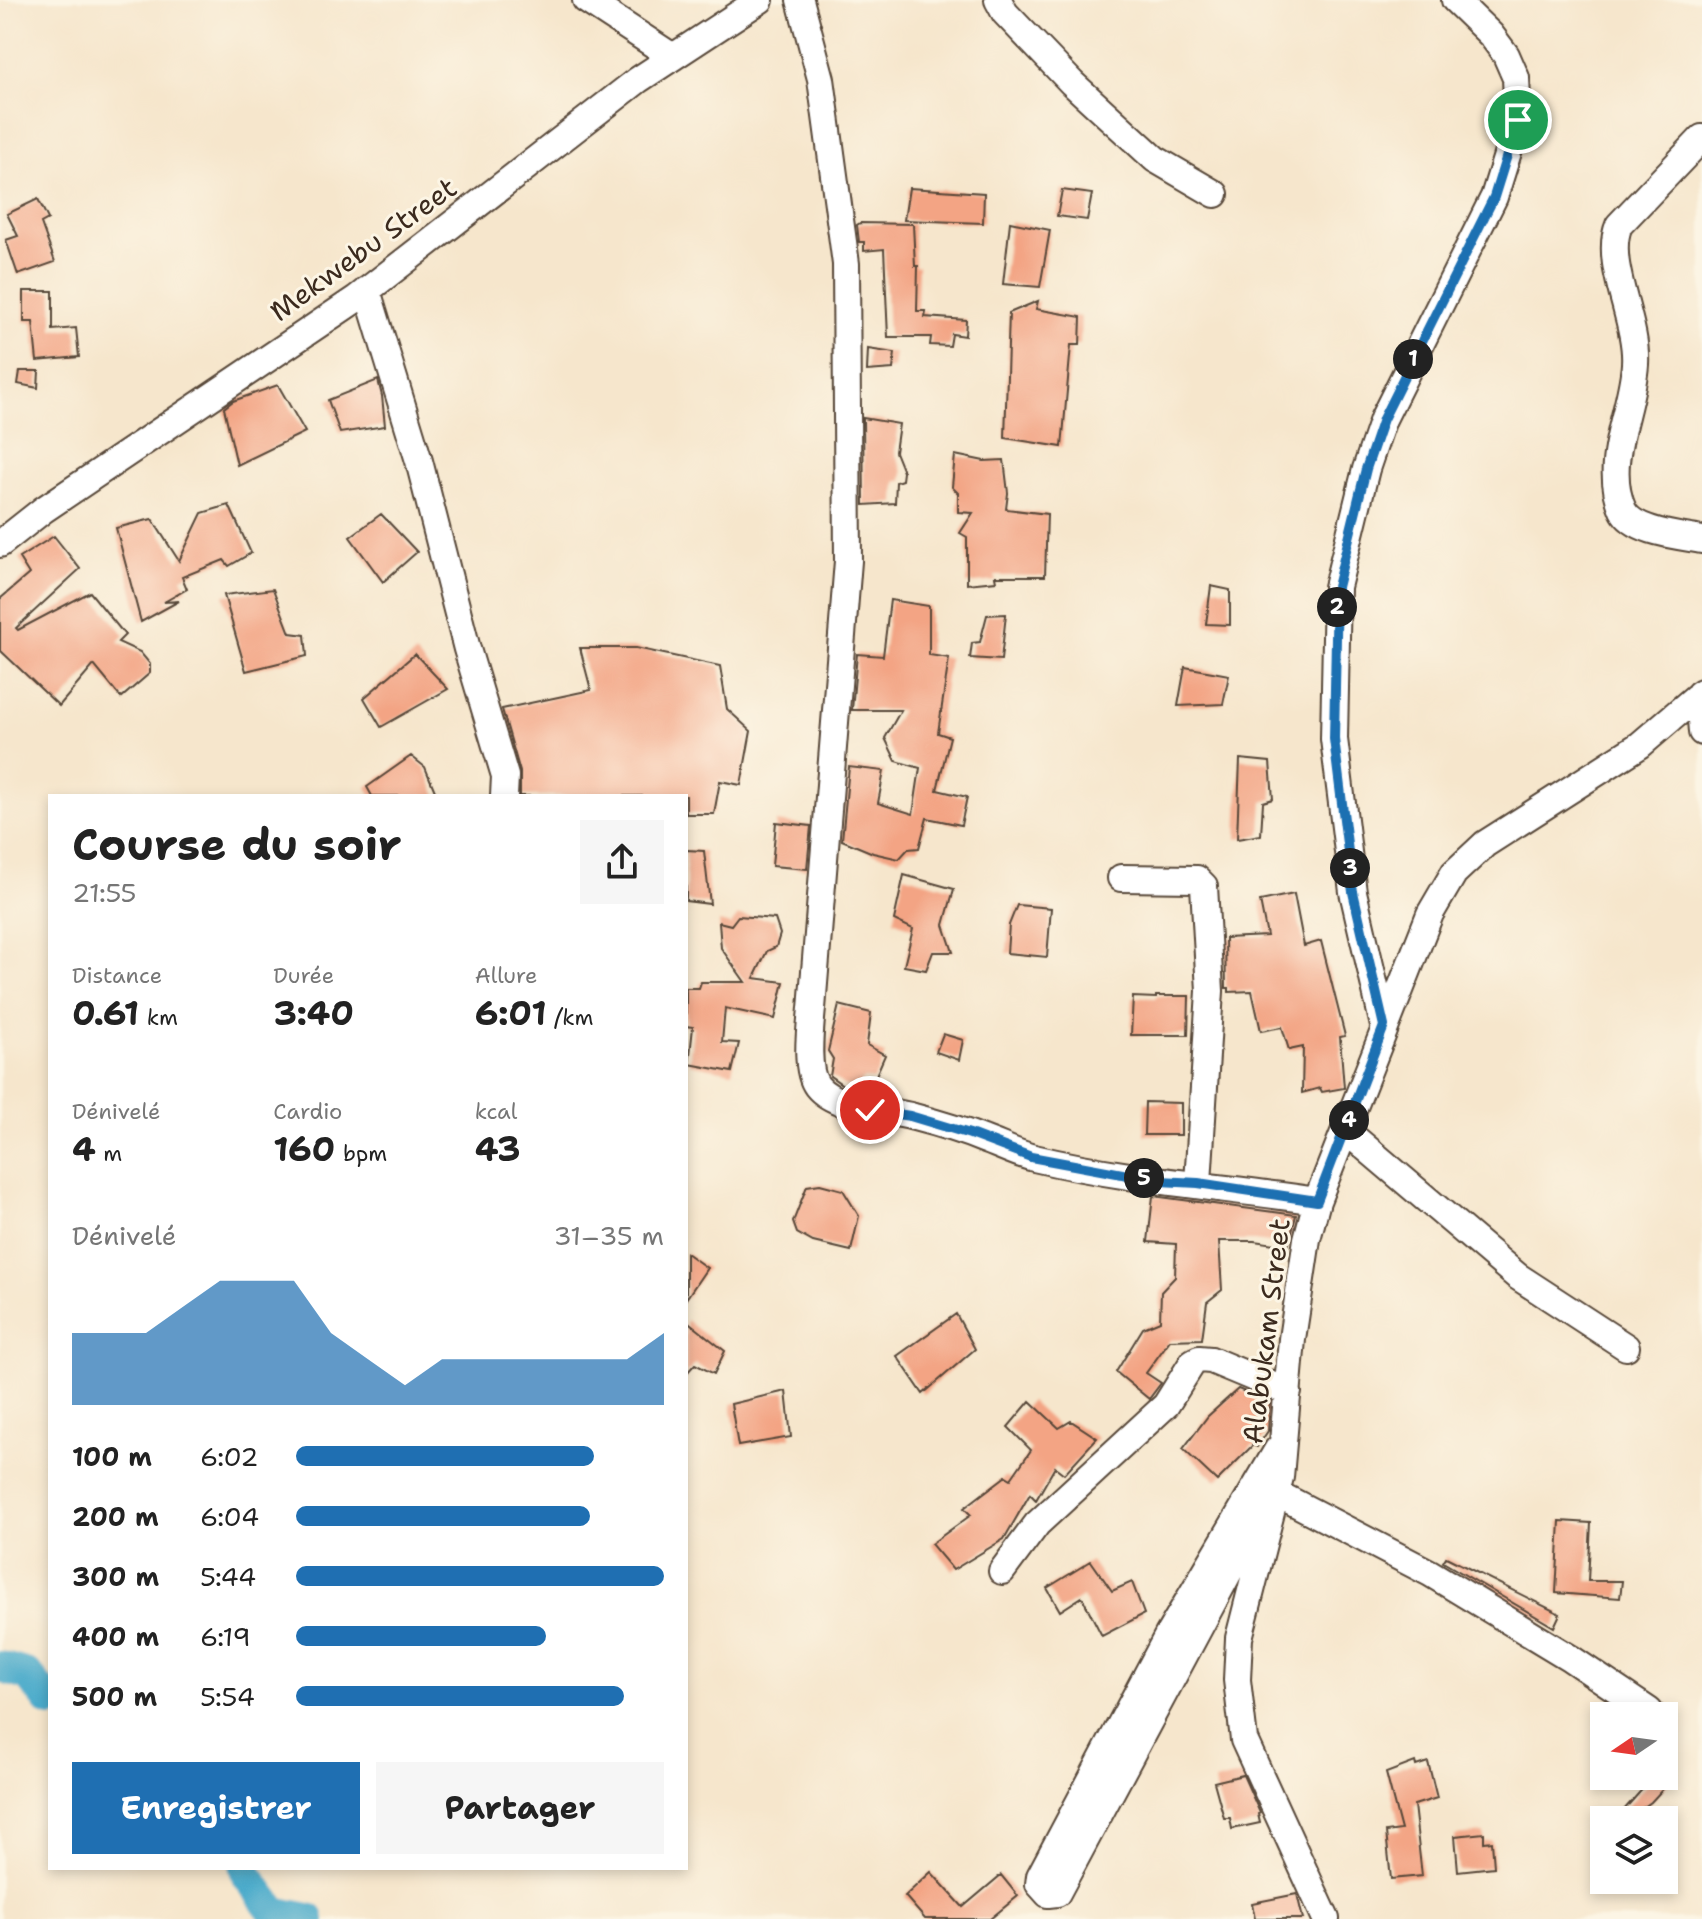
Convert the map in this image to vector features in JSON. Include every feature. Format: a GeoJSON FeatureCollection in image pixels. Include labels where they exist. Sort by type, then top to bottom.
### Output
{"type":"FeatureCollection","features":[{"type":"Feature","properties":{"kind":"street"},"geometry":{"type":"LineString","coordinates":[[586,0],[673,57]]}},
{"type":"Feature","properties":{"kind":"street","name":"Mekwebu Street"},"geometry":{"type":"LineString","coordinates":[[0,544],[43,510],[367,290],[626,90],[760,0]]}},
{"type":"Feature","properties":{"kind":"street"},"geometry":{"type":"LineString","coordinates":[[800,0],[821,79],[846,280],[848,561],[813,996],[810,1049],[813,1079],[827,1095],[870,1110],[910,1116],[970,1134],[1031,1157],[1160,1181],[1198,1183],[1317,1201]]}},
{"type":"Feature","properties":{"kind":"street"},"geometry":{"type":"LineString","coordinates":[[998,0],[1005,13],[1072,83],[1155,159],[1215,194]]}},
{"type":"Feature","properties":{"kind":"street"},"geometry":{"type":"LineString","coordinates":[[1384,1026],[1353,892],[1334,739],[1337,587],[1366,469],[1383,419],[1494,197],[1518,120],[1516,78],[1506,55],[1491,35],[1455,0]]}},
{"type":"Feature","properties":{"kind":"street"},"geometry":{"type":"LineString","coordinates":[[1702,138],[1619,225],[1613,238],[1614,255],[1631,323],[1635,364],[1616,452],[1623,509],[1632,520],[1651,530],[1702,540]]}},
{"type":"Feature","properties":{"kind":"street"},"geometry":{"type":"LineString","coordinates":[[367,290],[419,461],[467,649],[505,776],[504,794]]}},
{"type":"Feature","properties":{"kind":"street"},"geometry":{"type":"LineString","coordinates":[[1700,693],[1702,732]]}},
{"type":"Feature","properties":{"kind":"street","name":"Alabukam Street"},"geometry":{"type":"LineString","coordinates":[[1326,1919],[1244,1740],[1237,1680],[1239,1638],[1278,1485],[1307,1239],[1317,1201],[1430,914],[1454,873],[1485,844],[1640,745],[1700,693]]}},
{"type":"Feature","properties":{"kind":"street"},"geometry":{"type":"LineString","coordinates":[[1121,878],[1197,879],[1204,886],[1210,991],[1198,1183]]}},
{"type":"Feature","properties":{"kind":"street"},"geometry":{"type":"LineString","coordinates":[[1345,1130],[1517,1276],[1626,1347]]}},
{"type":"Feature","properties":{"kind":"street"},"geometry":{"type":"LineString","coordinates":[[1002,1571],[1037,1524],[1166,1405],[1193,1362],[1211,1360],[1288,1392]]}},
{"type":"Feature","properties":{"kind":"street"},"geometry":{"type":"LineString","coordinates":[[1284,1439],[1168,1635],[1040,1876],[1039,1884],[1048,1894],[1057,1893],[1278,1485],[1430,1573],[1570,1658],[1636,1702]]}},
{"type":"Feature","properties":{"kind":"building"},"geometry":{"type":"Polygon","coordinates":[[[909,188],[984,193],[983,223],[904,220],[909,188]]]}},
{"type":"Feature","properties":{"kind":"building"},"geometry":{"type":"Polygon","coordinates":[[[1062,190],[1092,194],[1087,220],[1057,216],[1062,190]]]}},
{"type":"Feature","properties":{"kind":"building"},"geometry":{"type":"Polygon","coordinates":[[[38,199],[48,219],[41,223],[55,262],[18,275],[6,240],[18,236],[7,214],[38,199]]]}},
{"type":"Feature","properties":{"kind":"building"},"geometry":{"type":"Polygon","coordinates":[[[1010,222],[1050,230],[1040,287],[1003,284],[1010,222]]]}},
{"type":"Feature","properties":{"kind":"building"},"geometry":{"type":"Polygon","coordinates":[[[913,224],[915,266],[918,266],[917,311],[926,311],[925,317],[966,320],[965,336],[952,334],[950,346],[930,345],[931,337],[888,337],[884,249],[864,251],[864,242],[859,242],[857,225],[913,224]]]}},
{"type":"Feature","properties":{"kind":"building"},"geometry":{"type":"Polygon","coordinates":[[[24,291],[53,291],[53,330],[76,328],[79,357],[37,361],[33,322],[24,322],[24,291]]]}},
{"type":"Feature","properties":{"kind":"building"},"geometry":{"type":"Polygon","coordinates":[[[1038,301],[1036,309],[1081,317],[1080,345],[1071,345],[1062,447],[1005,438],[1009,313],[1038,301]]]}},
{"type":"Feature","properties":{"kind":"building"},"geometry":{"type":"Polygon","coordinates":[[[868,349],[895,353],[893,369],[867,371],[868,349]]]}},
{"type":"Feature","properties":{"kind":"building"},"geometry":{"type":"Polygon","coordinates":[[[20,371],[39,371],[38,388],[18,384],[20,371]]]}},
{"type":"Feature","properties":{"kind":"building"},"geometry":{"type":"Polygon","coordinates":[[[378,380],[385,426],[340,433],[328,400],[378,380]]]}},
{"type":"Feature","properties":{"kind":"building"},"geometry":{"type":"Polygon","coordinates":[[[278,385],[305,432],[237,465],[224,408],[233,401],[278,385]]]}},
{"type":"Feature","properties":{"kind":"building"},"geometry":{"type":"Polygon","coordinates":[[[863,418],[899,424],[895,452],[903,472],[902,480],[896,482],[895,503],[864,505],[863,418]]]}},
{"type":"Feature","properties":{"kind":"building"},"geometry":{"type":"Polygon","coordinates":[[[955,455],[984,461],[1004,460],[1008,493],[1006,509],[1047,514],[1045,576],[995,576],[996,581],[967,584],[967,537],[960,533],[973,513],[958,512],[958,493],[952,487],[955,455]]]}},
{"type":"Feature","properties":{"kind":"building"},"geometry":{"type":"Polygon","coordinates":[[[229,505],[251,553],[229,566],[224,560],[182,577],[187,589],[164,602],[179,601],[141,622],[116,528],[152,519],[179,561],[202,513],[229,505]]]}},
{"type":"Feature","properties":{"kind":"building"},"geometry":{"type":"Polygon","coordinates":[[[381,514],[417,552],[383,582],[350,537],[381,514]]]}},
{"type":"Feature","properties":{"kind":"building"},"geometry":{"type":"Polygon","coordinates":[[[54,536],[80,569],[16,628],[18,630],[90,592],[125,635],[118,642],[140,652],[150,664],[150,673],[121,698],[94,665],[59,706],[0,650],[0,599],[29,574],[19,558],[54,536]]]}},
{"type":"Feature","properties":{"kind":"building"},"geometry":{"type":"Polygon","coordinates":[[[1211,586],[1230,590],[1230,625],[1206,624],[1211,586]]]}},
{"type":"Feature","properties":{"kind":"building"},"geometry":{"type":"Polygon","coordinates":[[[273,589],[290,633],[305,635],[307,656],[246,671],[224,595],[273,589]]]}},
{"type":"Feature","properties":{"kind":"building"},"geometry":{"type":"Polygon","coordinates":[[[890,600],[929,606],[929,655],[949,658],[938,733],[950,737],[937,790],[967,797],[961,825],[927,818],[919,848],[908,849],[899,859],[873,853],[842,840],[849,767],[884,771],[878,803],[913,814],[920,768],[896,761],[885,738],[901,710],[852,710],[857,654],[883,656],[890,600]]]}},
{"type":"Feature","properties":{"kind":"building"},"geometry":{"type":"Polygon","coordinates":[[[1006,614],[1001,660],[970,658],[972,643],[980,642],[987,615],[1006,614]]]}},
{"type":"Feature","properties":{"kind":"building"},"geometry":{"type":"Polygon","coordinates":[[[580,648],[636,648],[720,666],[727,709],[751,731],[741,785],[720,781],[714,814],[688,814],[688,794],[520,794],[520,772],[502,709],[591,690],[580,648]]]}},
{"type":"Feature","properties":{"kind":"building"},"geometry":{"type":"Polygon","coordinates":[[[415,654],[448,689],[381,727],[364,698],[415,654]]]}},
{"type":"Feature","properties":{"kind":"building"},"geometry":{"type":"Polygon","coordinates":[[[1185,667],[1229,675],[1223,704],[1178,706],[1185,667]]]}},
{"type":"Feature","properties":{"kind":"building"},"geometry":{"type":"Polygon","coordinates":[[[411,756],[425,767],[436,794],[371,794],[367,787],[411,756]]]}},
{"type":"Feature","properties":{"kind":"building"},"geometry":{"type":"Polygon","coordinates":[[[1240,759],[1270,762],[1273,799],[1263,802],[1261,835],[1237,839],[1240,759]]]}},
{"type":"Feature","properties":{"kind":"building"},"geometry":{"type":"Polygon","coordinates":[[[776,822],[811,826],[807,869],[772,866],[776,822]]]}},
{"type":"Feature","properties":{"kind":"building"},"geometry":{"type":"Polygon","coordinates":[[[688,850],[704,851],[710,904],[688,901],[688,850]]]}},
{"type":"Feature","properties":{"kind":"building"},"geometry":{"type":"Polygon","coordinates":[[[904,875],[954,889],[944,925],[953,952],[933,952],[926,970],[904,966],[913,929],[894,920],[904,875]]]}},
{"type":"Feature","properties":{"kind":"building"},"geometry":{"type":"Polygon","coordinates":[[[1294,894],[1304,946],[1321,941],[1345,1036],[1340,1037],[1344,1088],[1322,1092],[1320,1088],[1302,1093],[1303,1047],[1289,1050],[1282,1027],[1261,1031],[1252,991],[1229,992],[1226,988],[1225,938],[1267,936],[1260,901],[1294,894]]]}},
{"type":"Feature","properties":{"kind":"building"},"geometry":{"type":"Polygon","coordinates":[[[1017,905],[1051,908],[1047,957],[1007,953],[1009,925],[1017,905]]]}},
{"type":"Feature","properties":{"kind":"building"},"geometry":{"type":"Polygon","coordinates":[[[738,916],[775,919],[780,934],[776,947],[767,951],[754,978],[784,982],[775,1019],[725,1008],[722,1042],[739,1043],[732,1072],[689,1064],[693,1027],[688,1026],[688,988],[699,988],[701,982],[745,982],[721,948],[719,922],[731,925],[738,916]]]}},
{"type":"Feature","properties":{"kind":"building"},"geometry":{"type":"Polygon","coordinates":[[[1189,996],[1188,1035],[1131,1035],[1133,997],[1189,996]]]}},
{"type":"Feature","properties":{"kind":"building"},"geometry":{"type":"Polygon","coordinates":[[[839,1005],[871,1013],[867,1045],[885,1055],[874,1080],[862,1079],[860,1090],[843,1085],[830,1076],[833,1059],[828,1051],[839,1005]]]}},
{"type":"Feature","properties":{"kind":"building"},"geometry":{"type":"Polygon","coordinates":[[[943,1034],[963,1040],[959,1060],[936,1052],[943,1034]]]}},
{"type":"Feature","properties":{"kind":"building"},"geometry":{"type":"Polygon","coordinates":[[[1145,1102],[1181,1103],[1181,1135],[1144,1135],[1145,1102]]]}},
{"type":"Feature","properties":{"kind":"building"},"geometry":{"type":"Polygon","coordinates":[[[820,1184],[843,1190],[859,1216],[851,1251],[813,1242],[797,1233],[793,1222],[807,1186],[820,1184]]]}},
{"type":"Feature","properties":{"kind":"building"},"geometry":{"type":"Polygon","coordinates":[[[1153,1196],[1296,1215],[1288,1246],[1254,1241],[1219,1241],[1222,1290],[1207,1302],[1202,1339],[1170,1340],[1146,1373],[1161,1383],[1149,1399],[1116,1372],[1143,1328],[1160,1321],[1161,1292],[1175,1277],[1176,1244],[1148,1242],[1153,1196]]]}},
{"type":"Feature","properties":{"kind":"building"},"geometry":{"type":"Polygon","coordinates":[[[688,1254],[707,1268],[688,1296],[688,1254]]]}},
{"type":"Feature","properties":{"kind":"building"},"geometry":{"type":"Polygon","coordinates":[[[956,1314],[975,1349],[923,1394],[897,1356],[956,1314]]]}},
{"type":"Feature","properties":{"kind":"building"},"geometry":{"type":"Polygon","coordinates":[[[688,1322],[725,1351],[714,1374],[695,1364],[688,1372],[688,1322]]]}},
{"type":"Feature","properties":{"kind":"building"},"geometry":{"type":"Polygon","coordinates":[[[1238,1389],[1270,1402],[1268,1431],[1257,1447],[1253,1445],[1217,1481],[1183,1449],[1208,1416],[1238,1389]]]}},
{"type":"Feature","properties":{"kind":"building"},"geometry":{"type":"Polygon","coordinates":[[[786,1391],[791,1437],[738,1446],[731,1404],[786,1391]]]}},
{"type":"Feature","properties":{"kind":"building"},"geometry":{"type":"Polygon","coordinates":[[[1030,1401],[1059,1428],[1071,1421],[1097,1438],[1064,1474],[1055,1467],[1036,1500],[1030,1494],[1004,1539],[953,1570],[931,1544],[971,1515],[964,1508],[1006,1476],[1011,1479],[1031,1450],[1008,1427],[1030,1401]]]}},
{"type":"Feature","properties":{"kind":"building"},"geometry":{"type":"Polygon","coordinates":[[[1560,1521],[1591,1523],[1588,1581],[1622,1581],[1620,1598],[1556,1593],[1560,1521]]]}},
{"type":"Feature","properties":{"kind":"building"},"geometry":{"type":"Polygon","coordinates":[[[1446,1557],[1560,1614],[1554,1627],[1443,1562],[1446,1557]]]}},
{"type":"Feature","properties":{"kind":"building"},"geometry":{"type":"Polygon","coordinates":[[[1091,1561],[1112,1591],[1132,1582],[1144,1614],[1102,1636],[1082,1597],[1060,1611],[1047,1588],[1091,1561]]]}},
{"type":"Feature","properties":{"kind":"building"},"geometry":{"type":"Polygon","coordinates":[[[1415,1762],[1416,1766],[1428,1762],[1437,1798],[1414,1805],[1422,1876],[1391,1879],[1386,1832],[1401,1830],[1386,1773],[1415,1762]]]}},
{"type":"Feature","properties":{"kind":"building"},"geometry":{"type":"Polygon","coordinates":[[[1243,1775],[1260,1813],[1260,1823],[1232,1829],[1230,1818],[1224,1818],[1214,1782],[1243,1775]]]}},
{"type":"Feature","properties":{"kind":"building"},"geometry":{"type":"Polygon","coordinates":[[[1642,1790],[1662,1790],[1645,1806],[1627,1806],[1642,1790]]]}},
{"type":"Feature","properties":{"kind":"building"},"geometry":{"type":"Polygon","coordinates":[[[1484,1833],[1484,1842],[1492,1841],[1494,1867],[1458,1871],[1455,1836],[1484,1833]]]}},
{"type":"Feature","properties":{"kind":"building"},"geometry":{"type":"Polygon","coordinates":[[[931,1872],[963,1907],[1001,1875],[1018,1896],[990,1919],[925,1919],[905,1896],[931,1872]]]}},
{"type":"Feature","properties":{"kind":"building"},"geometry":{"type":"Polygon","coordinates":[[[1297,1894],[1303,1919],[1255,1919],[1252,1903],[1297,1894]]]}},
{"type":"Feature","properties":{"kind":"waterway"},"geometry":{"type":"LineString","coordinates":[[0,1667],[28,1675],[48,1700]]}},
{"type":"Feature","properties":{"kind":"waterway"},"geometry":{"type":"LineString","coordinates":[[246,1870],[274,1912],[309,1919]]}},
{"type":"Feature","properties":{"kind":"route"},"geometry":{"type":"LineString","coordinates":[[870,1110],[910,1116],[1031,1157],[1160,1181],[1198,1183],[1317,1201],[1384,1026],[1353,892],[1334,739],[1337,587],[1366,469],[1383,419],[1494,197],[1518,120]]}}]}
